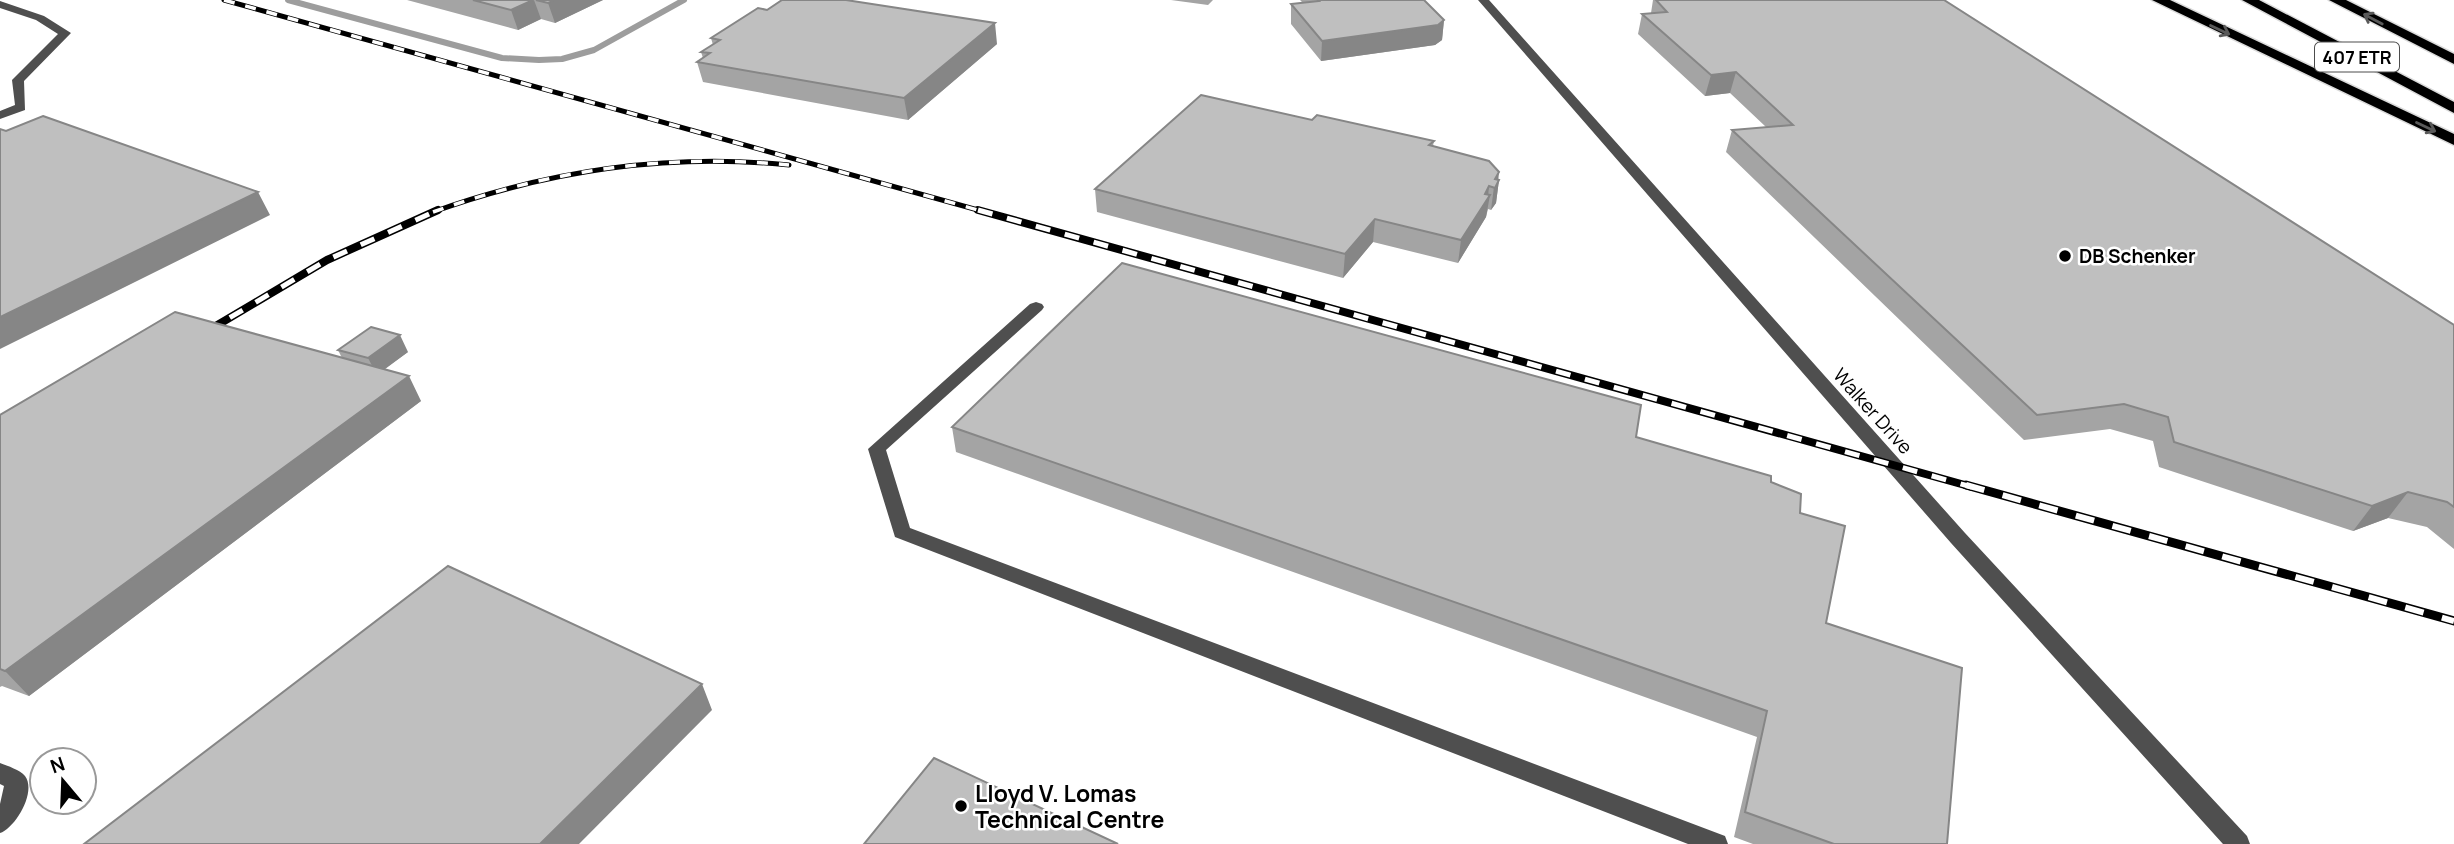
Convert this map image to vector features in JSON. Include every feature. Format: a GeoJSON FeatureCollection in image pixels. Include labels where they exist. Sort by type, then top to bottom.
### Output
{"type":"FeatureCollection","features":[{"type":"Feature","properties":{"kind":"highway"},"geometry":{"type":"LineString","coordinates":[[2159,0],[2454,140]]}},
{"type":"Feature","properties":{"kind":"highway","name":"407 ETR"},"geometry":{"type":"LineString","coordinates":[[2249,0],[2454,108]]}},
{"type":"Feature","properties":{"kind":"highway","name":"407 ETR"},"geometry":{"type":"LineString","coordinates":[[2336,0],[2454,60]]}},
{"type":"Feature","properties":{"kind":"street","name":"Walker Drive"},"geometry":{"type":"LineString","coordinates":[[1483,0],[1958,538],[2238,844]]}},
{"type":"Feature","properties":{"kind":"street"},"geometry":{"type":"LineString","coordinates":[[0,4],[40,18],[65,33],[18,80],[21,107],[0,115]]}},
{"type":"Feature","properties":{"kind":"street"},"geometry":{"type":"LineString","coordinates":[[1035,307],[877,449],[902,532],[1716,844]]}},
{"type":"Feature","properties":{"kind":"street"},"geometry":{"type":"LineString","coordinates":[[0,773],[16,781],[14,803],[0,823]]}},
{"type":"Feature","properties":{"kind":"building"},"geometry":{"type":"Polygon","coordinates":[[[473,0],[533,0],[511,10],[473,0]]]}},
{"type":"Feature","properties":{"kind":"building"},"geometry":{"type":"Polygon","coordinates":[[[782,0],[846,0],[995,23],[904,98],[697,62],[710,53],[701,52],[720,40],[711,38],[758,8],[767,10],[782,0]]]}},
{"type":"Feature","properties":{"kind":"building"},"geometry":{"type":"Polygon","coordinates":[[[1318,0],[1424,0],[1444,20],[1438,25],[1322,41],[1291,4],[1318,0]]]}},
{"type":"Feature","properties":{"kind":"building","name":"DB Schenker"},"geometry":{"type":"Polygon","coordinates":[[[1656,0],[1944,0],[2454,325],[2454,507],[2447,502],[2408,492],[2372,506],[2174,442],[2168,417],[2124,404],[2037,415],[1732,130],[1793,125],[1736,72],[1711,75],[1642,14],[1667,12],[1656,0]]]}},
{"type":"Feature","properties":{"kind":"building"},"geometry":{"type":"Polygon","coordinates":[[[1201,95],[1312,120],[1317,115],[1434,141],[1429,145],[1489,161],[1499,172],[1495,179],[1499,180],[1495,188],[1489,186],[1485,194],[1490,195],[1461,240],[1375,219],[1345,254],[1095,189],[1201,95]]]}},
{"type":"Feature","properties":{"kind":"building"},"geometry":{"type":"Polygon","coordinates":[[[43,116],[258,192],[0,317],[0,129],[6,131],[43,116]]]}},
{"type":"Feature","properties":{"kind":"building"},"geometry":{"type":"Polygon","coordinates":[[[1122,263],[1641,405],[1636,437],[1771,476],[1771,482],[1801,494],[1800,513],[1845,526],[1826,623],[1962,668],[1947,844],[1834,844],[1745,812],[1767,711],[952,427],[1122,263]]]}},
{"type":"Feature","properties":{"kind":"building"},"geometry":{"type":"Polygon","coordinates":[[[175,312],[409,376],[5,671],[0,669],[0,415],[175,312]]]}},
{"type":"Feature","properties":{"kind":"building"},"geometry":{"type":"Polygon","coordinates":[[[371,327],[400,335],[368,358],[338,350],[371,327]]]}},
{"type":"Feature","properties":{"kind":"building"},"geometry":{"type":"Polygon","coordinates":[[[448,566],[702,684],[540,844],[84,844],[448,566]]]}},
{"type":"Feature","properties":{"kind":"building","name":"Lloyd V. Lomas Technical Centre"},"geometry":{"type":"Polygon","coordinates":[[[934,758],[1118,844],[864,844],[934,758]]]}},
{"type":"Feature","properties":{"kind":"waterway"},"geometry":{"type":"LineString","coordinates":[[288,0],[502,58],[539,60],[562,59],[594,50],[684,0]]}},
{"type":"Feature","properties":{"kind":"railway"},"geometry":{"type":"LineString","coordinates":[[224,0],[985,212]]}},
{"type":"Feature","properties":{"kind":"railway"},"geometry":{"type":"LineString","coordinates":[[435,211],[521,185],[609,168],[698,161],[789,165]]}},
{"type":"Feature","properties":{"kind":"railway"},"geometry":{"type":"LineString","coordinates":[[978,210],[1972,487]]}},
{"type":"Feature","properties":{"kind":"railway"},"geometry":{"type":"LineString","coordinates":[[204,333],[327,260],[435,211]]}},
{"type":"Feature","properties":{"kind":"railway"},"geometry":{"type":"LineString","coordinates":[[1966,485],[2454,621]]}},
{"type":"Feature","properties":{"kind":"place","name":"DB Schenker"},"geometry":{"type":"Point","coordinates":[2065,256]}},
{"type":"Feature","properties":{"kind":"place","name":"Lloyd V. Lomas Technical Centre"},"geometry":{"type":"Point","coordinates":[961,806]}}]}
